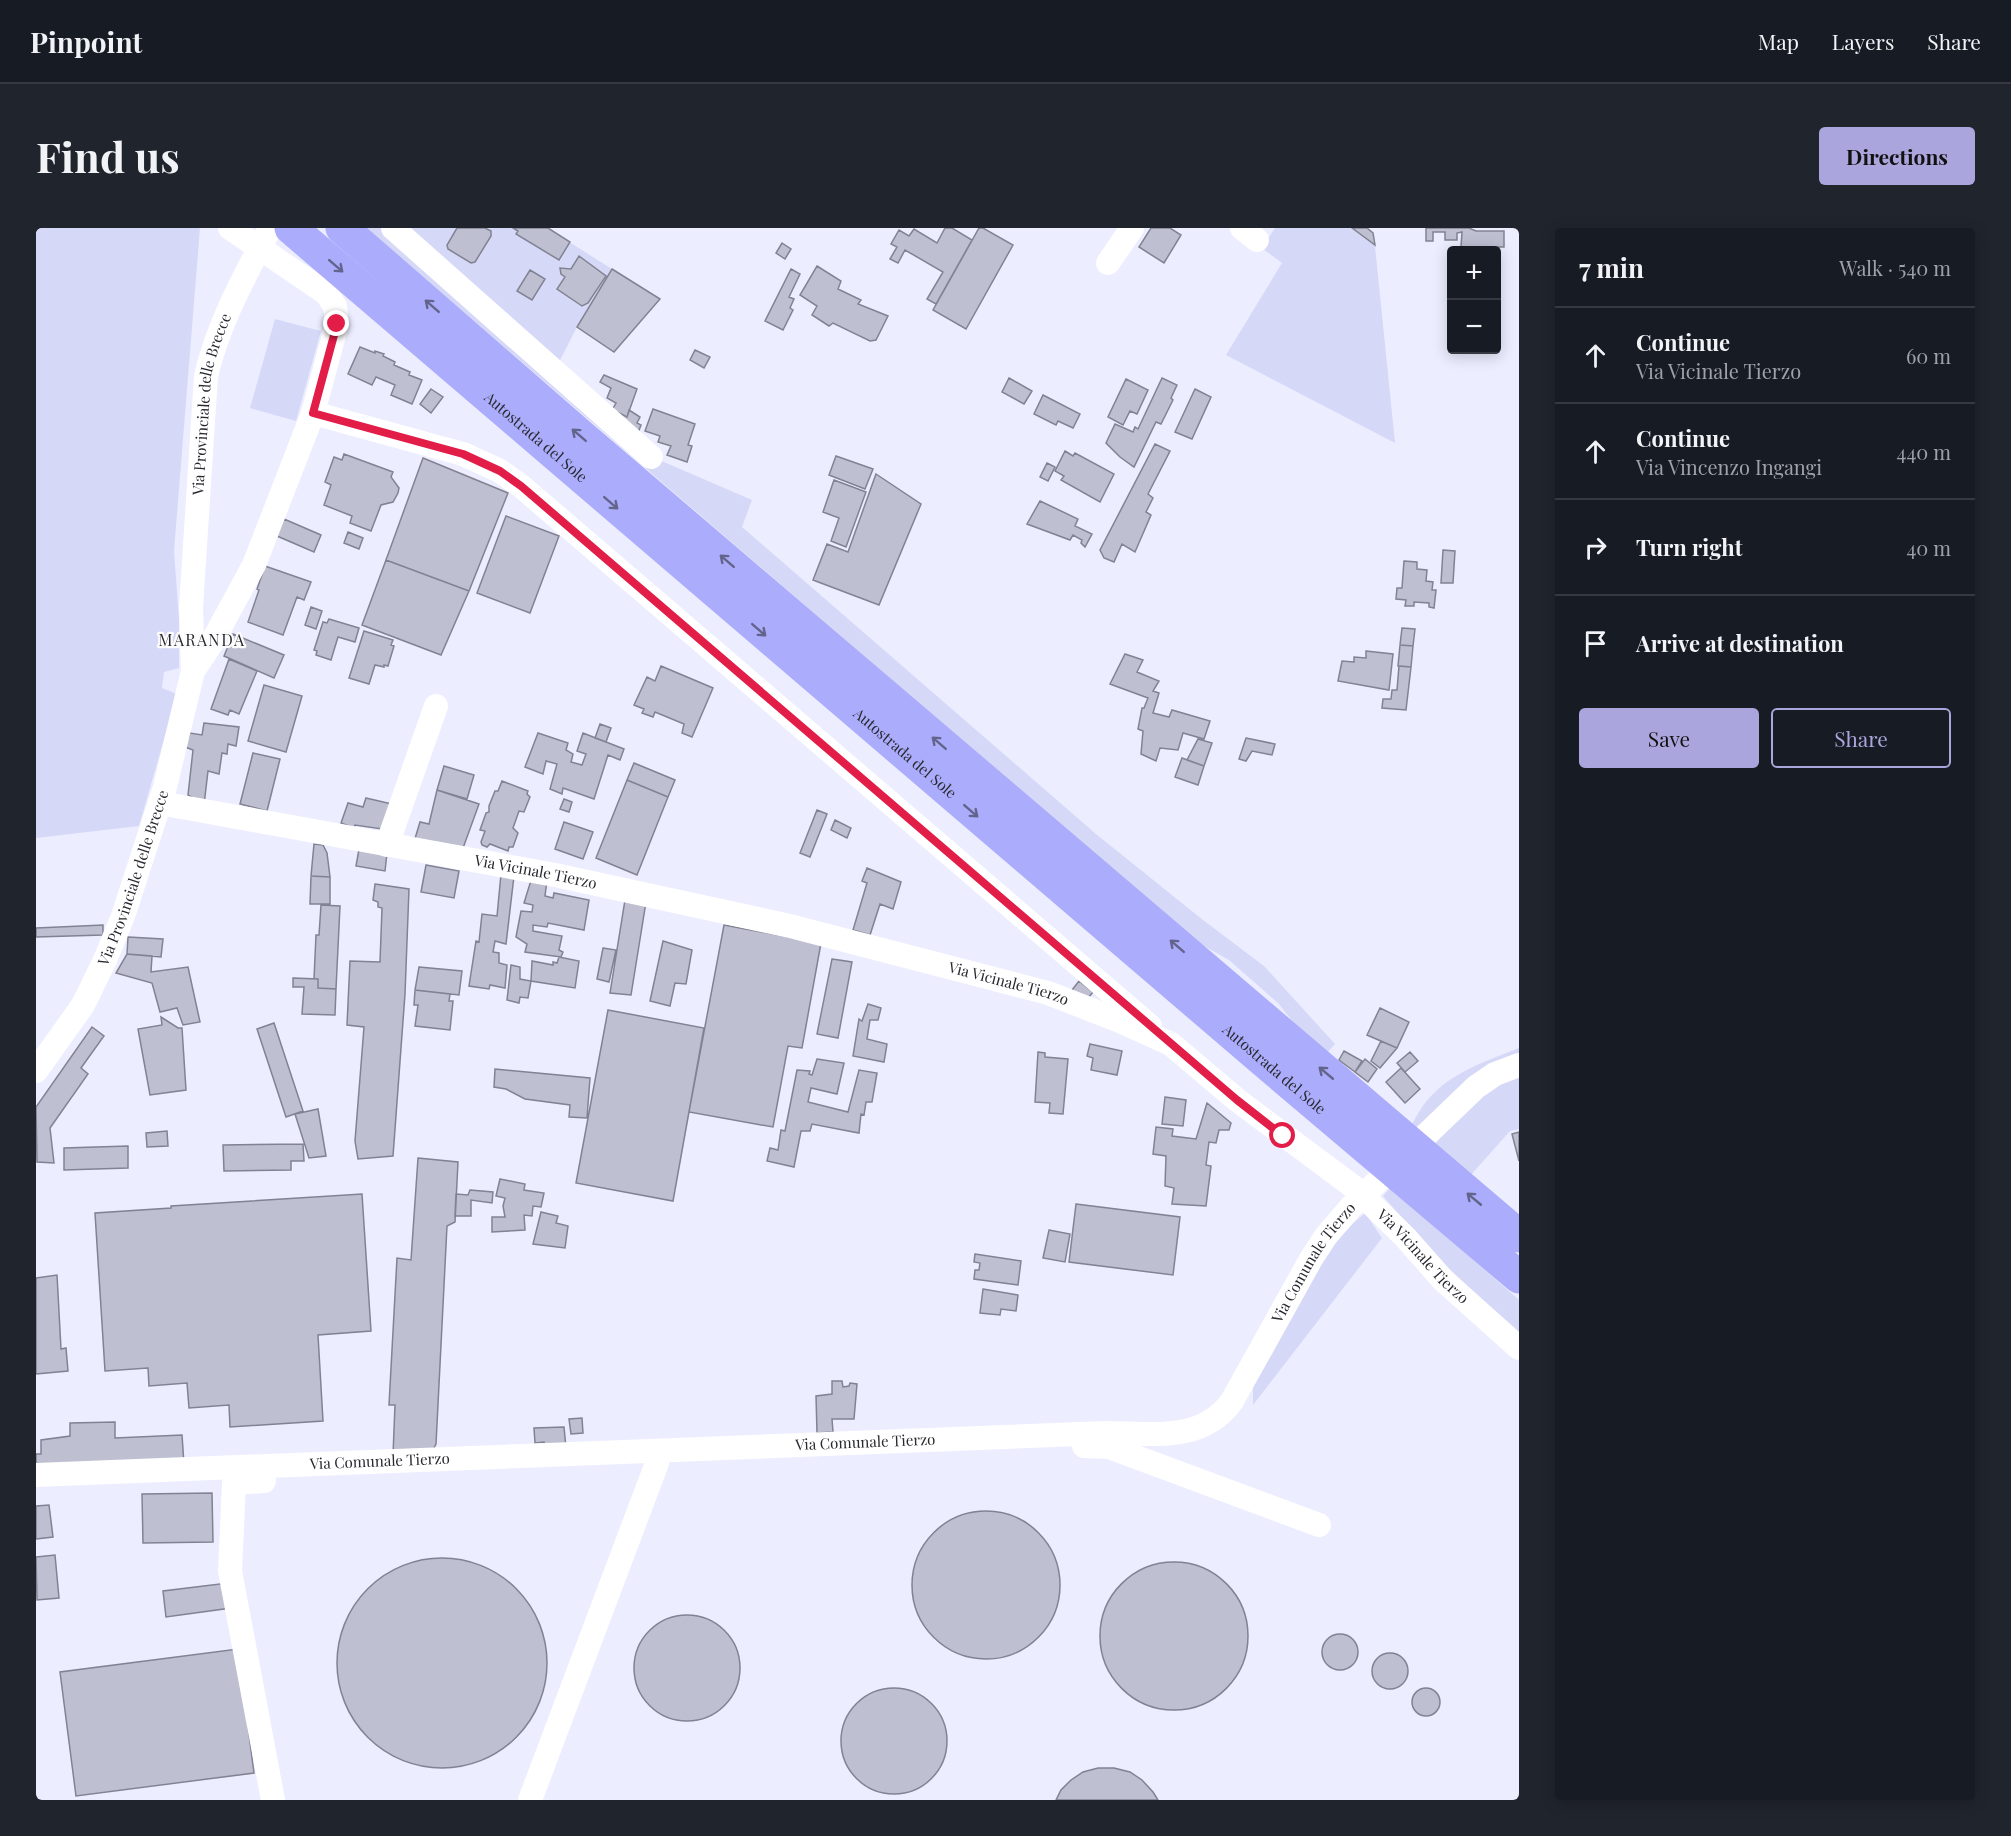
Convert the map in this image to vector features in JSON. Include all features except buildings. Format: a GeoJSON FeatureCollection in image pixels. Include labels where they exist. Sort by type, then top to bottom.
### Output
{"type":"FeatureCollection","features":[{"type":"Feature","properties":{"kind":"highway","name":"Autostrada del Sole"},"geometry":{"type":"LineString","coordinates":[[342,228],[581,436],[1519,1236]]}},
{"type":"Feature","properties":{"kind":"highway","name":"Autostrada del Sole"},"geometry":{"type":"LineString","coordinates":[[296,233],[1519,1277]]}},
{"type":"Feature","properties":{"kind":"street","name":"Via Provinciale delle Brecce"},"geometry":{"type":"LineString","coordinates":[[193,671],[211,644],[254,565],[313,413],[337,324],[335,306],[326,293],[230,228]]}},
{"type":"Feature","properties":{"kind":"street","name":"Via Provinciale delle Brecce"},"geometry":{"type":"LineString","coordinates":[[36,1071],[83,1005],[105,960],[123,916],[160,803],[193,671],[190,607],[205,383],[209,360],[240,284],[270,228]]}},
{"type":"Feature","properties":{"kind":"street"},"geometry":{"type":"LineString","coordinates":[[393,228],[651,457]]}},
{"type":"Feature","properties":{"kind":"street"},"geometry":{"type":"LineString","coordinates":[[1108,263],[1132,228]]}},
{"type":"Feature","properties":{"kind":"street"},"geometry":{"type":"LineString","coordinates":[[313,413],[463,454],[500,471],[521,486],[1171,1044]]}},
{"type":"Feature","properties":{"kind":"street"},"geometry":{"type":"LineString","coordinates":[[387,845],[436,706]]}},
{"type":"Feature","properties":{"kind":"street","name":"Via Vicinale Tierzo"},"geometry":{"type":"LineString","coordinates":[[160,803],[555,875],[802,929],[1048,993],[1109,1016],[1171,1044],[1237,1100],[1355,1188],[1405,1237],[1443,1280],[1519,1348]]}},
{"type":"Feature","properties":{"kind":"street","name":"Via Comunale Tierzo"},"geometry":{"type":"LineString","coordinates":[[36,1475],[1106,1433],[1175,1433],[1193,1430],[1222,1415],[1232,1401],[1311,1259],[1326,1236],[1351,1207],[1476,1087],[1495,1074],[1519,1065]]}},
{"type":"Feature","properties":{"kind":"street"},"geometry":{"type":"LineString","coordinates":[[273,1800],[230,1571],[234,1483],[657,1463],[1009,1443],[1109,1447],[1318,1525]]}},
{"type":"Feature","properties":{"kind":"street"},"geometry":{"type":"LineString","coordinates":[[531,1800],[657,1463]]}},
{"type":"Feature","properties":{"kind":"shaded area"},"geometry":{"type":"Polygon","coordinates":[[[36,228],[200,228],[174,551],[179,619],[179,668],[164,672],[162,688],[177,694],[139,826],[36,838],[36,228]]]}},
{"type":"Feature","properties":{"kind":"shaded area"},"geometry":{"type":"Polygon","coordinates":[[[366,228],[383,228],[657,459],[752,500],[742,527],[1096,834],[1264,966],[1335,1044],[1326,1054],[1301,1032],[1278,1003],[1229,960],[1197,942],[366,228]]]}},
{"type":"Feature","properties":{"kind":"shaded area"},"geometry":{"type":"Polygon","coordinates":[[[399,228],[547,228],[612,269],[577,327],[556,368],[399,228]]]}},
{"type":"Feature","properties":{"kind":"shaded area"},"geometry":{"type":"Polygon","coordinates":[[[1275,228],[1350,228],[1375,246],[1395,443],[1226,355],[1282,263],[1262,248],[1275,228]]]}},
{"type":"Feature","properties":{"kind":"shaded area"},"geometry":{"type":"Polygon","coordinates":[[[275,319],[321,331],[296,421],[250,408],[275,319]]]}},
{"type":"Feature","properties":{"kind":"shaded area"},"geometry":{"type":"Polygon","coordinates":[[[1519,1048],[1519,1056],[1416,1131],[1411,1126],[1429,1098],[1451,1079],[1519,1048]]]}},
{"type":"Feature","properties":{"kind":"shaded area"},"geometry":{"type":"Polygon","coordinates":[[[1519,1074],[1519,1129],[1510,1131],[1470,1176],[1430,1143],[1471,1101],[1519,1074]]]}},
{"type":"Feature","properties":{"kind":"shaded area"},"geometry":{"type":"Polygon","coordinates":[[[1391,1187],[1519,1300],[1519,1332],[1431,1251],[1383,1196],[1391,1187]]]}},
{"type":"Feature","properties":{"kind":"shaded area"},"geometry":{"type":"Polygon","coordinates":[[[1365,1213],[1382,1238],[1253,1405],[1253,1388],[1256,1379],[1328,1251],[1365,1213]]]}},
{"type":"Feature","properties":{"kind":"district","name":"MARANDA"},"geometry":{"type":"Point","coordinates":[202,640]}},
{"type":"Feature","properties":{"kind":"route"},"geometry":{"type":"LineString","coordinates":[[337,324],[313,413],[463,454],[500,471],[521,486],[1237,1100],[1283,1136]]}}]}
